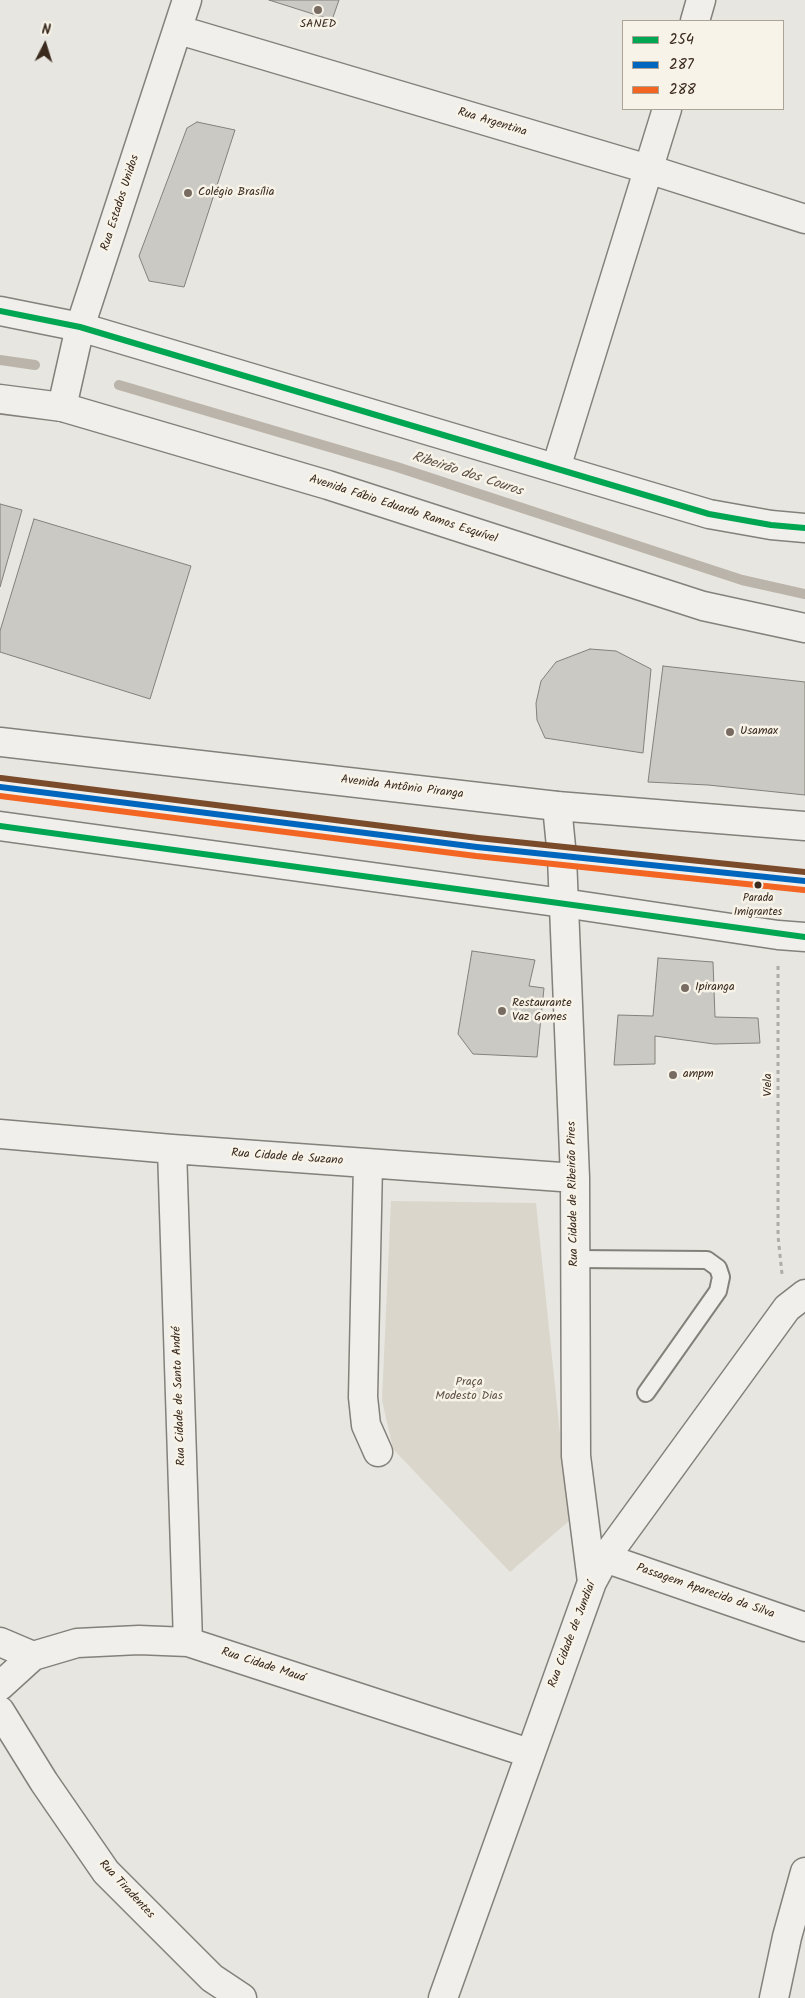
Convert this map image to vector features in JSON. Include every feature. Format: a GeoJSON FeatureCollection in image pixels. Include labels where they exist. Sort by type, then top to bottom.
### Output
{"type":"FeatureCollection","features":[{"type":"Feature","properties":{"kind":"street","name":"Rua Estados Unidos"},"geometry":{"type":"LineString","coordinates":[[62,408],[80,326],[187,0]]}},
{"type":"Feature","properties":{"kind":"street"},"geometry":{"type":"LineString","coordinates":[[695,20],[701,0]]}},
{"type":"Feature","properties":{"kind":"street","name":"Rua Argentina"},"geometry":{"type":"LineString","coordinates":[[178,30],[648,169],[805,219]]}},
{"type":"Feature","properties":{"kind":"street"},"geometry":{"type":"LineString","coordinates":[[556,468],[667,110]]}},
{"type":"Feature","properties":{"kind":"street"},"geometry":{"type":"LineString","coordinates":[[0,311],[80,326],[709,514],[771,526],[805,528]]}},
{"type":"Feature","properties":{"kind":"street","name":"Avenida Fábio Eduardo Ramos Esquível"},"geometry":{"type":"LineString","coordinates":[[0,399],[62,408],[328,485],[703,606],[805,628]]}},
{"type":"Feature","properties":{"kind":"street","name":"Avenida Antônio Piranga"},"geometry":{"type":"LineString","coordinates":[[0,742],[557,806],[805,826]]}},
{"type":"Feature","properties":{"kind":"street","name":"Rua Cidade de Ribeirão Pires"},"geometry":{"type":"LineString","coordinates":[[557,806],[562,857],[574,1178],[576,1456],[592,1582]]}},
{"type":"Feature","properties":{"kind":"street"},"geometry":{"type":"LineString","coordinates":[[0,826],[563,903],[778,935],[805,937]]}},
{"type":"Feature","properties":{"kind":"street","name":"Rua Cidade de Suzano"},"geometry":{"type":"LineString","coordinates":[[0,1134],[172,1149],[574,1178]]}},
{"type":"Feature","properties":{"kind":"street","name":"Rua Cidade de Santo André"},"geometry":{"type":"LineString","coordinates":[[172,1149],[188,1642]]}},
{"type":"Feature","properties":{"kind":"street"},"geometry":{"type":"LineString","coordinates":[[368,1164],[363,1397],[366,1425],[378,1452]]}},
{"type":"Feature","properties":{"kind":"street","name":"Rua Cidade de Jundiaí"},"geometry":{"type":"LineString","coordinates":[[442,1998],[592,1582],[605,1558],[787,1308],[805,1294]]}},
{"type":"Feature","properties":{"kind":"street","name":"Passagem Aparecido da Silva"},"geometry":{"type":"LineString","coordinates":[[605,1558],[805,1627]]}},
{"type":"Feature","properties":{"kind":"street","name":"Rua Cidade Mauá"},"geometry":{"type":"LineString","coordinates":[[0,1686],[33,1656],[77,1643],[139,1640],[188,1642],[529,1754]]}},
{"type":"Feature","properties":{"kind":"street"},"geometry":{"type":"LineString","coordinates":[[0,1642],[33,1656]]}},
{"type":"Feature","properties":{"kind":"street","name":"Rua Tiradentes"},"geometry":{"type":"LineString","coordinates":[[0,1711],[44,1782],[106,1872],[212,1978],[242,1998]]}},
{"type":"Feature","properties":{"kind":"street"},"geometry":{"type":"LineString","coordinates":[[774,1998],[787,1937],[805,1872]]}},
{"type":"Feature","properties":{"kind":"lane"},"geometry":{"type":"LineString","coordinates":[[0,787],[562,857],[805,881]]}},
{"type":"Feature","properties":{"kind":"lane"},"geometry":{"type":"LineString","coordinates":[[575,1259],[708,1260],[718,1268],[721,1277],[718,1291],[646,1393]]}},
{"type":"Feature","properties":{"kind":"path","name":"Viela"},"geometry":{"type":"LineString","coordinates":[[778,935],[778,1236],[782,1278]]}},
{"type":"Feature","properties":{"kind":"green space","name":"Praça Modesto Dias"},"geometry":{"type":"Polygon","coordinates":[[[391,1201],[536,1203],[569,1521],[510,1572],[393,1449],[382,1400],[391,1201]]]}},
{"type":"Feature","properties":{"kind":"building","name":"SANED"},"geometry":{"type":"Polygon","coordinates":[[[269,0],[339,0],[332,20],[269,0]]]}},
{"type":"Feature","properties":{"kind":"building","name":"Colégio Brasília"},"geometry":{"type":"Polygon","coordinates":[[[197,122],[235,130],[184,287],[149,281],[139,256],[187,128],[197,122]]]}},
{"type":"Feature","properties":{"kind":"building"},"geometry":{"type":"Polygon","coordinates":[[[0,504],[22,510],[0,587],[0,504]]]}},
{"type":"Feature","properties":{"kind":"building"},"geometry":{"type":"Polygon","coordinates":[[[34,519],[191,566],[150,699],[0,652],[0,631],[34,519]]]}},
{"type":"Feature","properties":{"kind":"building"},"geometry":{"type":"Polygon","coordinates":[[[590,649],[616,651],[651,669],[643,753],[545,738],[537,720],[536,703],[541,681],[556,662],[590,649]]]}},
{"type":"Feature","properties":{"kind":"building","name":"Usamax"},"geometry":{"type":"Polygon","coordinates":[[[663,666],[805,682],[805,795],[708,785],[648,782],[663,666]]]}},
{"type":"Feature","properties":{"kind":"building","name":"Restaurante Vaz Gomes"},"geometry":{"type":"Polygon","coordinates":[[[472,951],[535,960],[529,986],[544,988],[537,1057],[473,1054],[458,1034],[472,951]]]}},
{"type":"Feature","properties":{"kind":"building","name":"Ipiranga"},"geometry":{"type":"Polygon","coordinates":[[[658,958],[713,962],[715,1017],[758,1018],[760,1043],[714,1044],[655,1036],[655,1064],[614,1065],[618,1015],[653,1016],[658,958]]]}},
{"type":"Feature","properties":{"kind":"waterway","name":"Ribeirão dos Couros"},"geometry":{"type":"LineString","coordinates":[[0,360],[35,365]]}},
{"type":"Feature","properties":{"kind":"waterway","name":"Ribeirão dos Couros"},"geometry":{"type":"LineString","coordinates":[[119,385],[397,467],[742,580],[805,594]]}},
{"type":"Feature","properties":{"kind":"transit line","name":"254"},"geometry":{"type":"LineString","coordinates":[[0,311],[80,327],[709,514],[771,525],[805,528]]}},
{"type":"Feature","properties":{"kind":"transit line"},"geometry":{"type":"LineString","coordinates":[[1,778],[478,838],[805,872]]}},
{"type":"Feature","properties":{"kind":"transit line","name":"287"},"geometry":{"type":"LineString","coordinates":[[0,787],[477,847],[805,881]]}},
{"type":"Feature","properties":{"kind":"transit line","name":"288"},"geometry":{"type":"LineString","coordinates":[[0,796],[476,856],[804,890]]}},
{"type":"Feature","properties":{"kind":"transit line","name":"254"},"geometry":{"type":"LineString","coordinates":[[0,826],[805,937]]}},
{"type":"Feature","properties":{"kind":"place","name":"SANED"},"geometry":{"type":"Point","coordinates":[318,10]}},
{"type":"Feature","properties":{"kind":"place","name":"Colégio Brasília"},"geometry":{"type":"Point","coordinates":[188,193]}},
{"type":"Feature","properties":{"kind":"place","name":"Usamax"},"geometry":{"type":"Point","coordinates":[730,732]}},
{"type":"Feature","properties":{"kind":"place","name":"Parada Imigrantes"},"geometry":{"type":"Point","coordinates":[758,885]}},
{"type":"Feature","properties":{"kind":"place","name":"Ipiranga"},"geometry":{"type":"Point","coordinates":[685,988]}},
{"type":"Feature","properties":{"kind":"place","name":"Restaurante Vaz Gomes"},"geometry":{"type":"Point","coordinates":[502,1011]}},
{"type":"Feature","properties":{"kind":"place","name":"ampm"},"geometry":{"type":"Point","coordinates":[673,1075]}}]}
